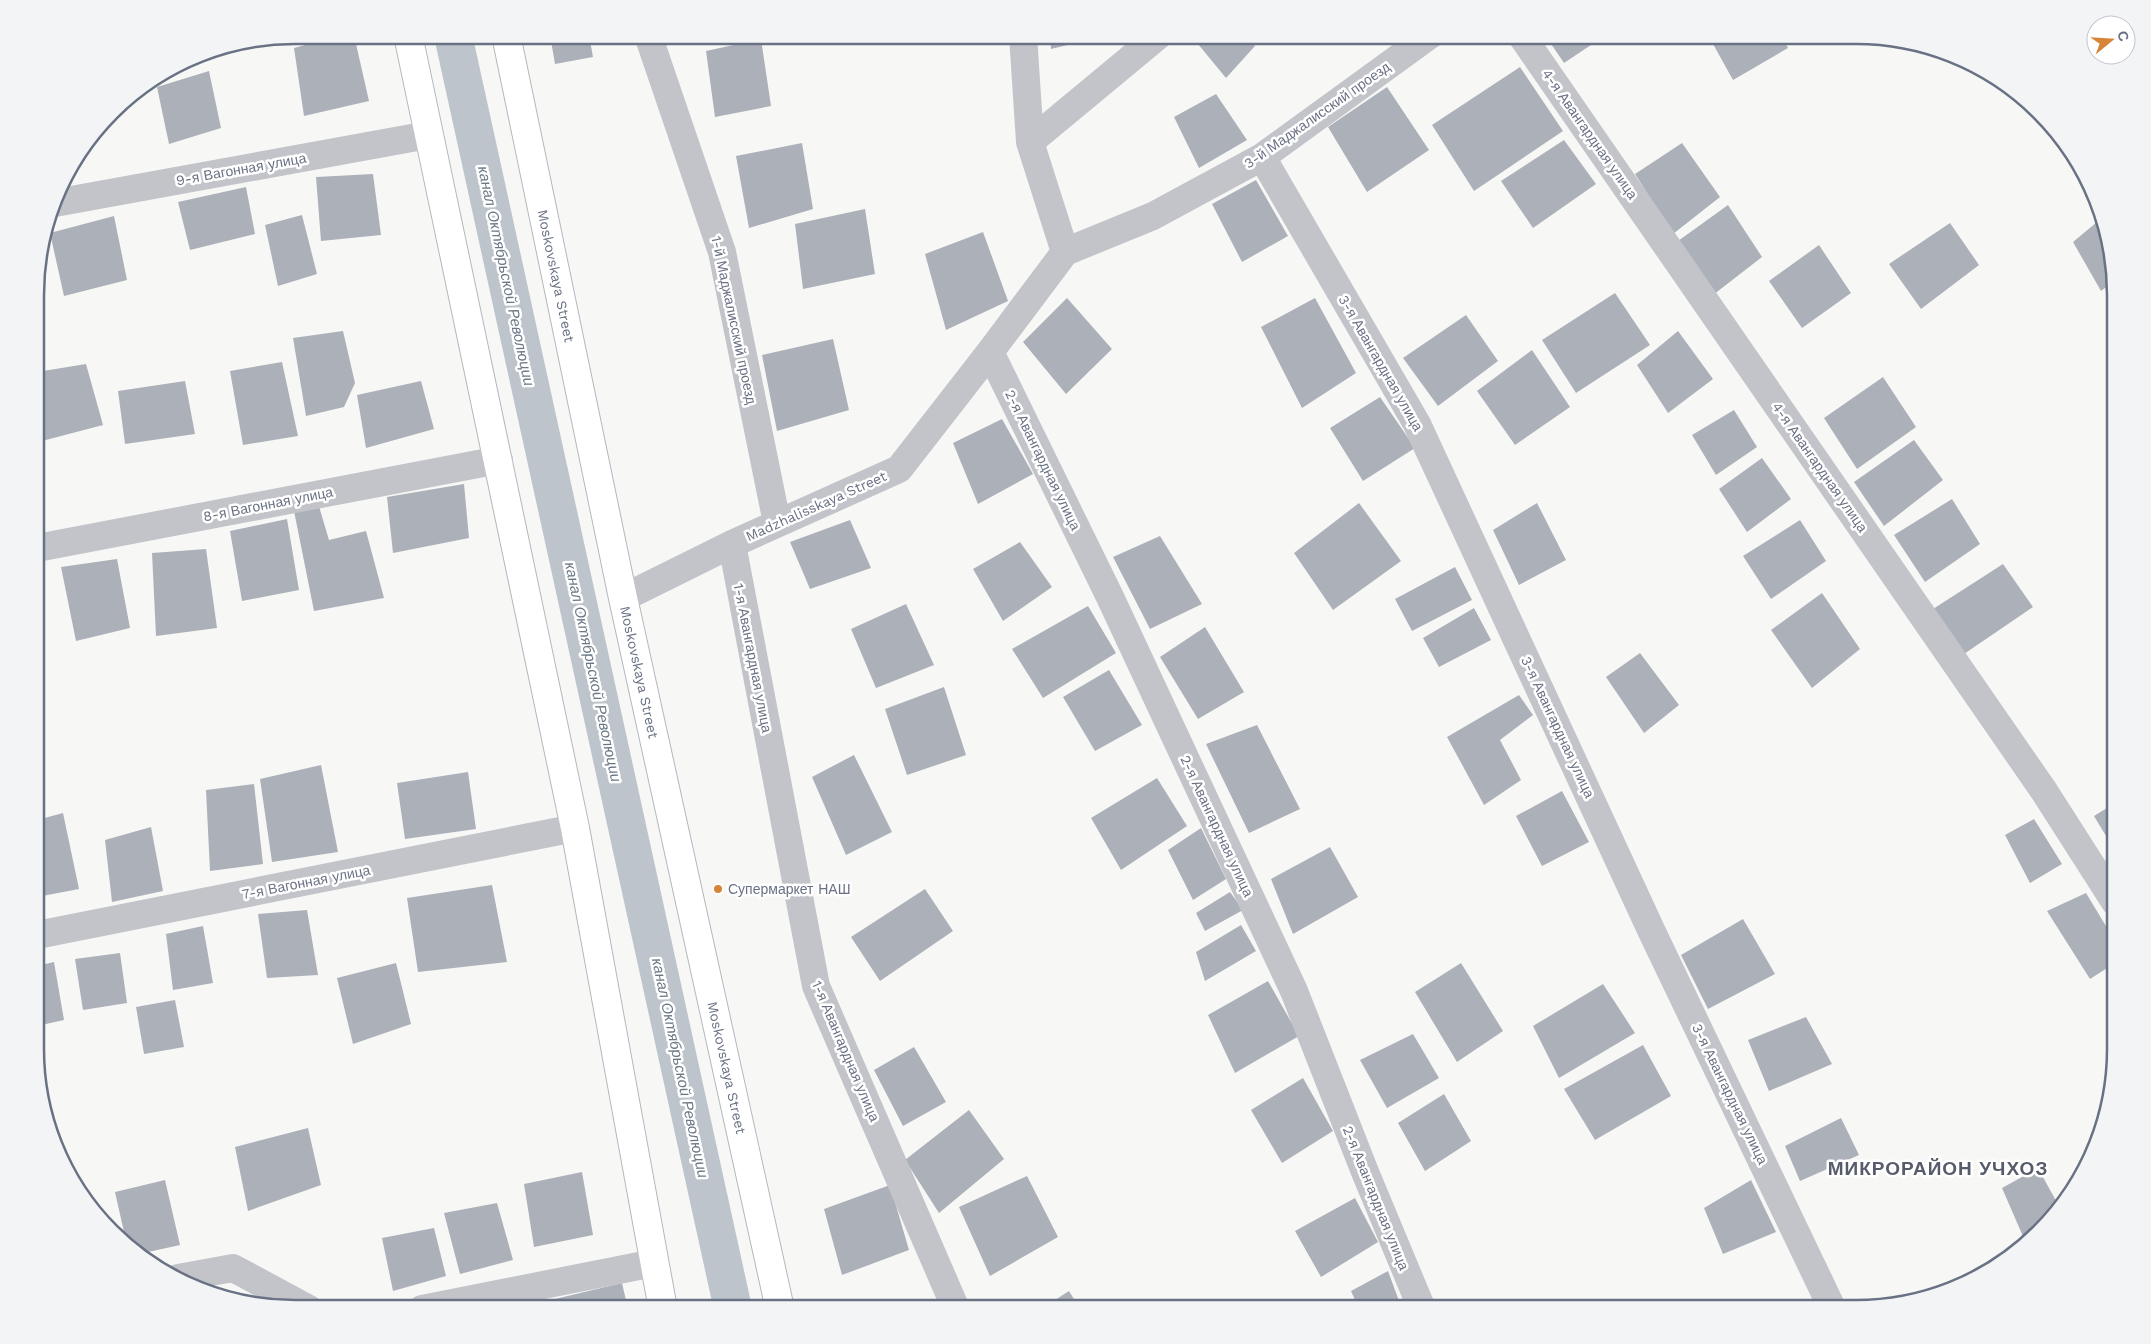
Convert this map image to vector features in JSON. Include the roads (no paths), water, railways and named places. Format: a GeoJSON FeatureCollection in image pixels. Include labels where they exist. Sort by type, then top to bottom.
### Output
{"type":"FeatureCollection","features":[{"type":"Feature","properties":{"kind":"main road"},"geometry":{"type":"LineString","coordinates":[[410,44],[499,460],[575,828],[661,1300]]}},
{"type":"Feature","properties":{"kind":"main road","name":"Moskovskaya Street"},"geometry":{"type":"LineString","coordinates":[[508,44],[623,598],[778,1300]]}},
{"type":"Feature","properties":{"kind":"street","name":"1-й Маджалисский проезд"},"geometry":{"type":"LineString","coordinates":[[651,44],[722,252],[777,523]]}},
{"type":"Feature","properties":{"kind":"street"},"geometry":{"type":"LineString","coordinates":[[1024,44],[1030,142],[1065,252]]}},
{"type":"Feature","properties":{"kind":"street"},"geometry":{"type":"LineString","coordinates":[[1030,142],[1148,44]]}},
{"type":"Feature","properties":{"kind":"street","name":"3-й Маджалисский проезд"},"geometry":{"type":"LineString","coordinates":[[1065,252],[1153,216],[1262,157],[1418,44]]}},
{"type":"Feature","properties":{"kind":"street","name":"4-я Авангардная улица"},"geometry":{"type":"LineString","coordinates":[[1527,44],[2044,791],[2107,888]]}},
{"type":"Feature","properties":{"kind":"street","name":"9-я Вагонная улица"},"geometry":{"type":"LineString","coordinates":[[62,202],[428,135]]}},
{"type":"Feature","properties":{"kind":"street","name":"3-я Авангардная улица"},"geometry":{"type":"LineString","coordinates":[[1262,157],[1417,424],[1652,932],[1828,1300]]}},
{"type":"Feature","properties":{"kind":"street","name":"Madzhalisskaya Street"},"geometry":{"type":"LineString","coordinates":[[623,598],[732,544],[899,469],[1065,252]]}},
{"type":"Feature","properties":{"kind":"street","name":"2-я Авангардная улица"},"geometry":{"type":"LineString","coordinates":[[990,352],[1110,597],[1294,992],[1418,1300]]}},
{"type":"Feature","properties":{"kind":"street","name":"8-я Вагонная улица"},"geometry":{"type":"LineString","coordinates":[[44,547],[499,460]]}},
{"type":"Feature","properties":{"kind":"street","name":"1-я Авангардная улица"},"geometry":{"type":"LineString","coordinates":[[732,544],[816,986],[952,1300]]}},
{"type":"Feature","properties":{"kind":"street","name":"7-я Вагонная улица"},"geometry":{"type":"LineString","coordinates":[[44,934],[575,828]]}},
{"type":"Feature","properties":{"kind":"street"},"geometry":{"type":"LineString","coordinates":[[467,1300],[654,1263]]}},
{"type":"Feature","properties":{"kind":"street"},"geometry":{"type":"LineString","coordinates":[[188,1276],[233,1268],[292,1300]]}},
{"type":"Feature","properties":{"kind":"waterway","name":"канал Октябрьской Революции"},"geometry":{"type":"LineString","coordinates":[[455,44],[731,1300]]}},
{"type":"Feature","properties":{"kind":"place","name":"Супермаркет НАШ"},"geometry":{"type":"Point","coordinates":[718,889]}},
{"type":"Feature","properties":{"kind":"district","name":"МИКРОРАЙОН УЧХОЗ"},"geometry":{"type":"Point","coordinates":[1938,1168]}}]}
